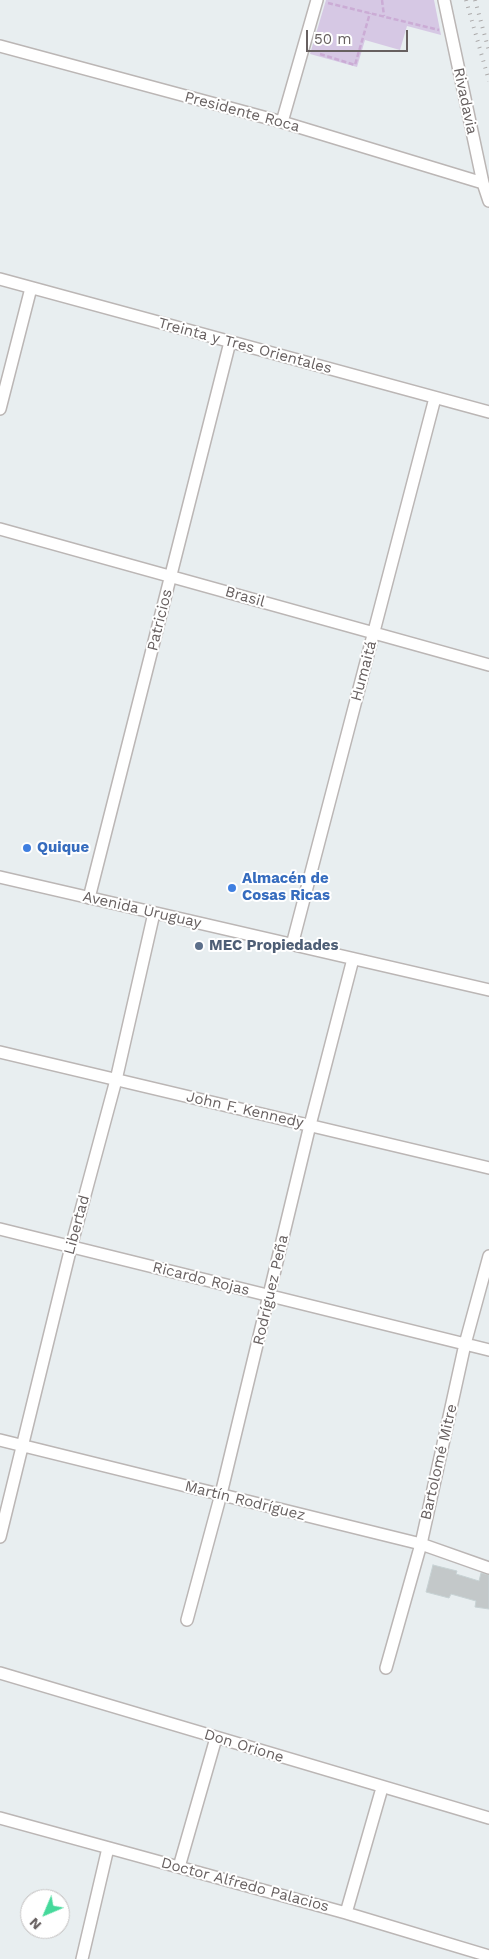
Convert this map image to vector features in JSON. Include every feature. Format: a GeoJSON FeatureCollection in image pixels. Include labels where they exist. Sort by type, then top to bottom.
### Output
{"type":"FeatureCollection","features":[{"type":"Feature","properties":{"kind":"street"},"geometry":{"type":"LineString","coordinates":[[282,122],[317,0]]}},
{"type":"Feature","properties":{"kind":"street","name":"Rivadavia"},"geometry":{"type":"LineString","coordinates":[[444,0],[483,183],[489,201]]}},
{"type":"Feature","properties":{"kind":"street","name":"Presidente Roca"},"geometry":{"type":"LineString","coordinates":[[0,46],[282,122],[483,183]]}},
{"type":"Feature","properties":{"kind":"street","name":"Treinta y Tres Orientales"},"geometry":{"type":"LineString","coordinates":[[0,279],[489,412]]}},
{"type":"Feature","properties":{"kind":"street"},"geometry":{"type":"LineString","coordinates":[[0,409],[31,288]]}},
{"type":"Feature","properties":{"kind":"street","name":"Patricios"},"geometry":{"type":"LineString","coordinates":[[89,898],[230,342]]}},
{"type":"Feature","properties":{"kind":"street","name":"Humaitá"},"geometry":{"type":"LineString","coordinates":[[292,945],[435,398]]}},
{"type":"Feature","properties":{"kind":"street","name":"Brasil"},"geometry":{"type":"LineString","coordinates":[[0,529],[489,665]]}},
{"type":"Feature","properties":{"kind":"street","name":"Avenida Uruguay"},"geometry":{"type":"LineString","coordinates":[[0,877],[489,990]]}},
{"type":"Feature","properties":{"kind":"street","name":"Libertad"},"geometry":{"type":"LineString","coordinates":[[0,1537],[24,1446],[71,1247],[116,1080],[154,913]]}},
{"type":"Feature","properties":{"kind":"street","name":"Rodríguez Peña"},"geometry":{"type":"LineString","coordinates":[[187,1620],[221,1494],[310,1125],[353,958]]}},
{"type":"Feature","properties":{"kind":"street","name":"John F. Kennedy"},"geometry":{"type":"LineString","coordinates":[[0,1052],[489,1168]]}},
{"type":"Feature","properties":{"kind":"street","name":"Ricardo Rojas"},"geometry":{"type":"LineString","coordinates":[[0,1230],[489,1350]]}},
{"type":"Feature","properties":{"kind":"street","name":"Bartolomé Mitre"},"geometry":{"type":"LineString","coordinates":[[386,1668],[420,1544],[465,1344],[489,1256]]}},
{"type":"Feature","properties":{"kind":"street","name":"Martín Rodríguez"},"geometry":{"type":"LineString","coordinates":[[0,1440],[420,1544],[489,1568]]}},
{"type":"Feature","properties":{"kind":"street","name":"Don Orione"},"geometry":{"type":"LineString","coordinates":[[0,1673],[382,1788],[489,1818]]}},
{"type":"Feature","properties":{"kind":"street"},"geometry":{"type":"LineString","coordinates":[[179,1867],[216,1738]]}},
{"type":"Feature","properties":{"kind":"street"},"geometry":{"type":"LineString","coordinates":[[346,1913],[382,1788]]}},
{"type":"Feature","properties":{"kind":"street","name":"Doctor Alfredo Palacios"},"geometry":{"type":"LineString","coordinates":[[0,1818],[346,1913],[489,1956]]}},
{"type":"Feature","properties":{"kind":"street"},"geometry":{"type":"LineString","coordinates":[[82,1959],[108,1848]]}},
{"type":"Feature","properties":{"kind":"path"},"geometry":{"type":"LineString","coordinates":[[317,0],[451,33]]}},
{"type":"Feature","properties":{"kind":"path"},"geometry":{"type":"LineString","coordinates":[[382,0],[384,16]]}},
{"type":"Feature","properties":{"kind":"path"},"geometry":{"type":"LineString","coordinates":[[320,54],[356,65],[370,13]]}},
{"type":"Feature","properties":{"kind":"shaded area"},"geometry":{"type":"Polygon","coordinates":[[[326,0],[434,0],[441,35],[407,26],[400,50],[365,40],[357,67],[310,54],[326,0]]]}},
{"type":"Feature","properties":{"kind":"building"},"geometry":{"type":"Polygon","coordinates":[[[433,1565],[457,1571],[456,1574],[479,1581],[481,1573],[489,1575],[489,1609],[475,1607],[476,1601],[451,1594],[449,1598],[426,1592],[433,1565]]]}},
{"type":"Feature","properties":{"kind":"railway"},"geometry":{"type":"LineString","coordinates":[[466,0],[489,81]]}},
{"type":"Feature","properties":{"kind":"railway"},"geometry":{"type":"LineString","coordinates":[[475,0],[489,51]]}},
{"type":"Feature","properties":{"kind":"place","name":"Quique"},"geometry":{"type":"Point","coordinates":[27,848]}},
{"type":"Feature","properties":{"kind":"place","name":"Almacén de Cosas Ricas"},"geometry":{"type":"Point","coordinates":[232,888]}},
{"type":"Feature","properties":{"kind":"place","name":"MEC Propiedades"},"geometry":{"type":"Point","coordinates":[199,946]}}]}
